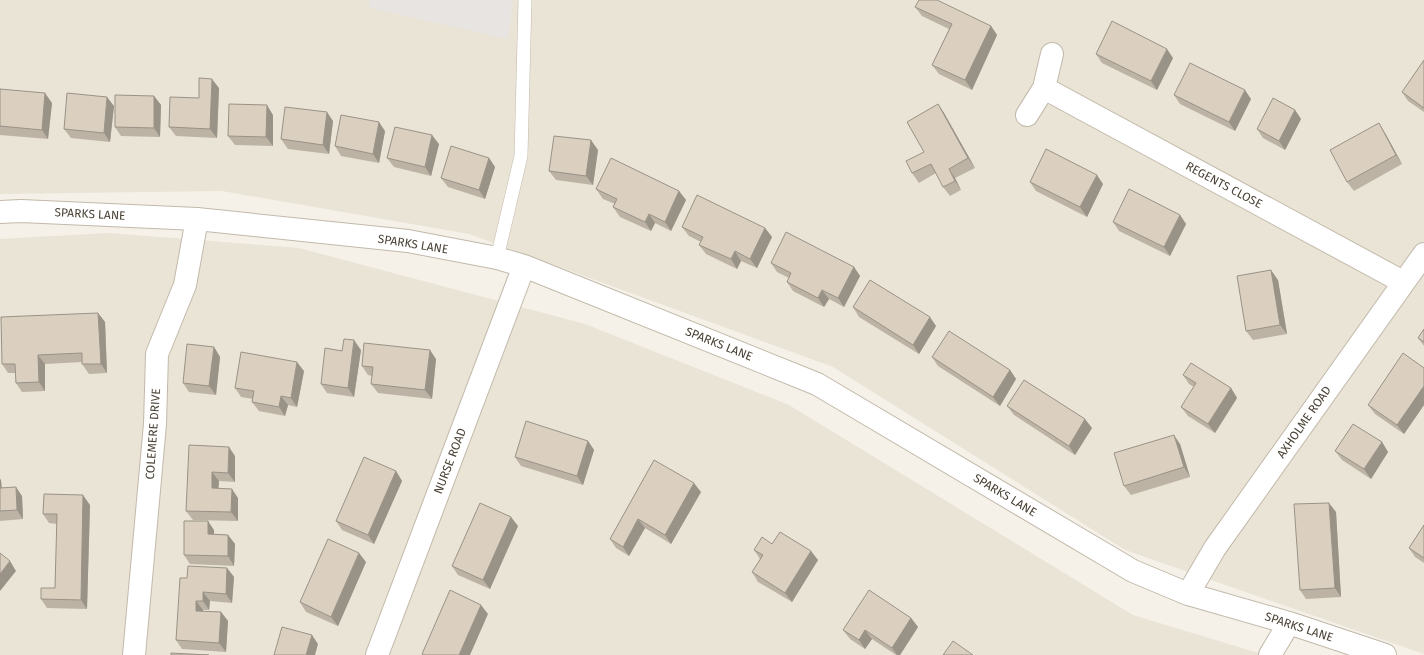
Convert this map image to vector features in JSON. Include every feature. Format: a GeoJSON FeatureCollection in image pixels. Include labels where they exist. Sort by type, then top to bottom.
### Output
{"type":"FeatureCollection","features":[{"type":"Feature","properties":{"kind":"street"},"geometry":{"type":"LineString","coordinates":[[1027,115],[1044,88],[1052,54]]}},
{"type":"Feature","properties":{"kind":"street","name":"REGENTS CLOSE"},"geometry":{"type":"LineString","coordinates":[[1044,88],[1404,282]]}},
{"type":"Feature","properties":{"kind":"street","name":"SPARKS LANE"},"geometry":{"type":"LineString","coordinates":[[0,212],[21,211],[197,219],[408,242],[497,258],[524,266],[817,384],[1133,572],[1188,594],[1289,623],[1385,655]]}},
{"type":"Feature","properties":{"kind":"street","name":"COLEMERE DRIVE"},"geometry":{"type":"LineString","coordinates":[[134,655],[155,424],[158,354],[185,285],[197,219]]}},
{"type":"Feature","properties":{"kind":"street","name":"AXHOLME ROAD"},"geometry":{"type":"LineString","coordinates":[[1188,594],[1215,548],[1424,254]]}},
{"type":"Feature","properties":{"kind":"street","name":"NURSE ROAD"},"geometry":{"type":"LineString","coordinates":[[377,655],[524,266]]}},
{"type":"Feature","properties":{"kind":"street"},"geometry":{"type":"LineString","coordinates":[[1270,655],[1289,623]]}},
{"type":"Feature","properties":{"kind":"lane"},"geometry":{"type":"LineString","coordinates":[[497,258],[522,156],[525,0]]}},
{"type":"Feature","properties":{"kind":"shaded area"},"geometry":{"type":"Polygon","coordinates":[[[0,0],[1424,0],[1424,654],[1125,550],[833,367],[469,234],[222,191],[0,194],[0,0]]]}},
{"type":"Feature","properties":{"kind":"shaded area"},"geometry":{"type":"Polygon","coordinates":[[[369,0],[513,0],[508,39],[370,8],[369,0]]]}},
{"type":"Feature","properties":{"kind":"shaded area"},"geometry":{"type":"Polygon","coordinates":[[[109,233],[299,248],[585,324],[789,405],[1133,615],[1265,655],[0,655],[0,239],[109,233]]]}},
{"type":"Feature","properties":{"kind":"building"},"geometry":{"type":"Polygon","coordinates":[[[919,0],[937,0],[991,26],[965,80],[932,65],[952,24],[915,7],[919,0]]]}},
{"type":"Feature","properties":{"kind":"building"},"geometry":{"type":"Polygon","coordinates":[[[1112,21],[1167,49],[1151,81],[1096,54],[1112,21]]]}},
{"type":"Feature","properties":{"kind":"building"},"geometry":{"type":"Polygon","coordinates":[[[1424,60],[1424,108],[1402,92],[1424,60]]]}},
{"type":"Feature","properties":{"kind":"building"},"geometry":{"type":"Polygon","coordinates":[[[1190,63],[1245,90],[1229,122],[1174,95],[1190,63]]]}},
{"type":"Feature","properties":{"kind":"building"},"geometry":{"type":"Polygon","coordinates":[[[199,78],[212,79],[210,129],[169,127],[170,97],[199,98],[199,78]]]}},
{"type":"Feature","properties":{"kind":"building"},"geometry":{"type":"Polygon","coordinates":[[[0,89],[45,93],[42,130],[0,126],[0,89]]]}},
{"type":"Feature","properties":{"kind":"building"},"geometry":{"type":"Polygon","coordinates":[[[67,93],[107,97],[104,133],[64,129],[67,93]]]}},
{"type":"Feature","properties":{"kind":"building"},"geometry":{"type":"Polygon","coordinates":[[[115,95],[154,96],[154,128],[115,127],[115,95]]]}},
{"type":"Feature","properties":{"kind":"building"},"geometry":{"type":"Polygon","coordinates":[[[1273,98],[1295,110],[1279,141],[1257,129],[1273,98]]]}},
{"type":"Feature","properties":{"kind":"building"},"geometry":{"type":"Polygon","coordinates":[[[229,104],[267,105],[266,137],[228,136],[229,104]]]}},
{"type":"Feature","properties":{"kind":"building"},"geometry":{"type":"Polygon","coordinates":[[[938,104],[968,158],[949,169],[955,181],[943,187],[931,164],[912,173],[906,161],[924,152],[907,122],[938,104]]]}},
{"type":"Feature","properties":{"kind":"building"},"geometry":{"type":"Polygon","coordinates":[[[285,107],[327,112],[323,145],[281,139],[285,107]]]}},
{"type":"Feature","properties":{"kind":"building"},"geometry":{"type":"Polygon","coordinates":[[[341,115],[379,122],[373,154],[335,146],[341,115]]]}},
{"type":"Feature","properties":{"kind":"building"},"geometry":{"type":"Polygon","coordinates":[[[1379,123],[1396,155],[1347,182],[1330,150],[1379,123]]]}},
{"type":"Feature","properties":{"kind":"building"},"geometry":{"type":"Polygon","coordinates":[[[395,127],[432,135],[425,167],[387,158],[395,127]]]}},
{"type":"Feature","properties":{"kind":"building"},"geometry":{"type":"Polygon","coordinates":[[[554,136],[591,140],[586,176],[549,171],[554,136]]]}},
{"type":"Feature","properties":{"kind":"building"},"geometry":{"type":"Polygon","coordinates":[[[451,146],[489,158],[479,190],[441,178],[451,146]]]}},
{"type":"Feature","properties":{"kind":"building"},"geometry":{"type":"Polygon","coordinates":[[[1046,149],[1097,175],[1080,207],[1030,182],[1046,149]]]}},
{"type":"Feature","properties":{"kind":"building"},"geometry":{"type":"Polygon","coordinates":[[[611,158],[679,191],[665,222],[649,214],[645,222],[613,207],[617,199],[596,189],[611,158]]]}},
{"type":"Feature","properties":{"kind":"building"},"geometry":{"type":"Polygon","coordinates":[[[1129,189],[1180,215],[1164,247],[1113,222],[1129,189]]]}},
{"type":"Feature","properties":{"kind":"building"},"geometry":{"type":"Polygon","coordinates":[[[697,195],[765,228],[750,259],[735,251],[731,259],[699,245],[703,237],[682,227],[697,195]]]}},
{"type":"Feature","properties":{"kind":"building"},"geometry":{"type":"Polygon","coordinates":[[[786,232],[854,267],[838,298],[822,290],[818,298],[787,282],[791,273],[771,263],[786,232]]]}},
{"type":"Feature","properties":{"kind":"building"},"geometry":{"type":"Polygon","coordinates":[[[1271,270],[1280,325],[1246,331],[1237,276],[1271,270]]]}},
{"type":"Feature","properties":{"kind":"building"},"geometry":{"type":"Polygon","coordinates":[[[870,280],[930,317],[913,345],[853,307],[870,280]]]}},
{"type":"Feature","properties":{"kind":"building"},"geometry":{"type":"Polygon","coordinates":[[[98,313],[101,364],[82,364],[82,353],[38,355],[39,382],[16,383],[15,364],[2,364],[1,317],[98,313]]]}},
{"type":"Feature","properties":{"kind":"building"},"geometry":{"type":"Polygon","coordinates":[[[1424,329],[1424,342],[1418,338],[1424,329]]]}},
{"type":"Feature","properties":{"kind":"building"},"geometry":{"type":"Polygon","coordinates":[[[949,331],[1010,370],[993,397],[932,357],[949,331]]]}},
{"type":"Feature","properties":{"kind":"building"},"geometry":{"type":"Polygon","coordinates":[[[344,339],[354,340],[348,388],[321,384],[325,348],[342,351],[344,339]]]}},
{"type":"Feature","properties":{"kind":"building"},"geometry":{"type":"Polygon","coordinates":[[[364,343],[430,350],[425,390],[371,384],[373,367],[362,366],[364,343]]]}},
{"type":"Feature","properties":{"kind":"building"},"geometry":{"type":"Polygon","coordinates":[[[187,344],[214,347],[209,386],[183,383],[187,344]]]}},
{"type":"Feature","properties":{"kind":"building"},"geometry":{"type":"Polygon","coordinates":[[[241,352],[297,362],[291,398],[281,396],[279,407],[252,402],[254,391],[235,388],[241,352]]]}},
{"type":"Feature","properties":{"kind":"building"},"geometry":{"type":"Polygon","coordinates":[[[1403,353],[1424,368],[1424,386],[1397,425],[1368,405],[1403,353]]]}},
{"type":"Feature","properties":{"kind":"building"},"geometry":{"type":"Polygon","coordinates":[[[1191,363],[1231,388],[1208,424],[1181,407],[1196,383],[1183,375],[1191,363]]]}},
{"type":"Feature","properties":{"kind":"building"},"geometry":{"type":"Polygon","coordinates":[[[1024,380],[1085,419],[1069,446],[1007,406],[1024,380]]]}},
{"type":"Feature","properties":{"kind":"building"},"geometry":{"type":"Polygon","coordinates":[[[526,421],[588,441],[577,476],[515,457],[526,421]]]}},
{"type":"Feature","properties":{"kind":"building"},"geometry":{"type":"Polygon","coordinates":[[[1353,424],[1382,442],[1364,469],[1335,451],[1353,424]]]}},
{"type":"Feature","properties":{"kind":"building"},"geometry":{"type":"Polygon","coordinates":[[[1174,435],[1184,467],[1124,486],[1114,453],[1174,435]]]}},
{"type":"Feature","properties":{"kind":"building"},"geometry":{"type":"Polygon","coordinates":[[[189,445],[229,447],[228,473],[212,472],[212,488],[232,489],[231,512],[186,511],[189,445]]]}},
{"type":"Feature","properties":{"kind":"building"},"geometry":{"type":"Polygon","coordinates":[[[364,457],[396,471],[368,535],[336,521],[364,457]]]}},
{"type":"Feature","properties":{"kind":"building"},"geometry":{"type":"Polygon","coordinates":[[[654,460],[694,483],[665,535],[638,519],[623,547],[610,539],[654,460]]]}},
{"type":"Feature","properties":{"kind":"building"},"geometry":{"type":"Polygon","coordinates":[[[16,487],[17,510],[0,511],[0,488],[16,487]]]}},
{"type":"Feature","properties":{"kind":"building"},"geometry":{"type":"Polygon","coordinates":[[[44,494],[83,495],[81,600],[41,599],[41,588],[55,588],[57,514],[43,514],[44,494]]]}},
{"type":"Feature","properties":{"kind":"building"},"geometry":{"type":"Polygon","coordinates":[[[480,503],[511,517],[483,580],[452,566],[480,503]]]}},
{"type":"Feature","properties":{"kind":"building"},"geometry":{"type":"Polygon","coordinates":[[[1329,503],[1335,588],[1300,590],[1294,504],[1329,503]]]}},
{"type":"Feature","properties":{"kind":"building"},"geometry":{"type":"Polygon","coordinates":[[[184,521],[208,521],[208,534],[228,535],[228,556],[184,555],[184,521]]]}},
{"type":"Feature","properties":{"kind":"building"},"geometry":{"type":"Polygon","coordinates":[[[1424,525],[1424,558],[1409,548],[1424,525]]]}},
{"type":"Feature","properties":{"kind":"building"},"geometry":{"type":"Polygon","coordinates":[[[780,532],[811,551],[785,593],[752,572],[763,555],[754,550],[762,537],[772,544],[780,532]]]}},
{"type":"Feature","properties":{"kind":"building"},"geometry":{"type":"Polygon","coordinates":[[[328,539],[359,553],[331,617],[300,602],[328,539]]]}},
{"type":"Feature","properties":{"kind":"building"},"geometry":{"type":"Polygon","coordinates":[[[0,553],[10,561],[0,574],[0,553]]]}},
{"type":"Feature","properties":{"kind":"building"},"geometry":{"type":"Polygon","coordinates":[[[188,566],[227,568],[226,594],[203,592],[203,601],[196,601],[196,611],[221,612],[219,643],[176,640],[180,578],[187,578],[188,566]]]}},
{"type":"Feature","properties":{"kind":"building"},"geometry":{"type":"Polygon","coordinates":[[[450,590],[481,605],[459,655],[424,655],[422,654],[450,590]]]}},
{"type":"Feature","properties":{"kind":"building"},"geometry":{"type":"Polygon","coordinates":[[[869,590],[911,618],[892,648],[865,630],[859,640],[843,630],[869,590]]]}},
{"type":"Feature","properties":{"kind":"building"},"geometry":{"type":"Polygon","coordinates":[[[282,627],[312,635],[306,655],[274,655],[282,627]]]}},
{"type":"Feature","properties":{"kind":"building"},"geometry":{"type":"Polygon","coordinates":[[[953,641],[973,655],[943,655],[953,641]]]}},
{"type":"Feature","properties":{"kind":"building"},"geometry":{"type":"Polygon","coordinates":[[[171,653],[209,655],[171,655],[171,653]]]}}]}
